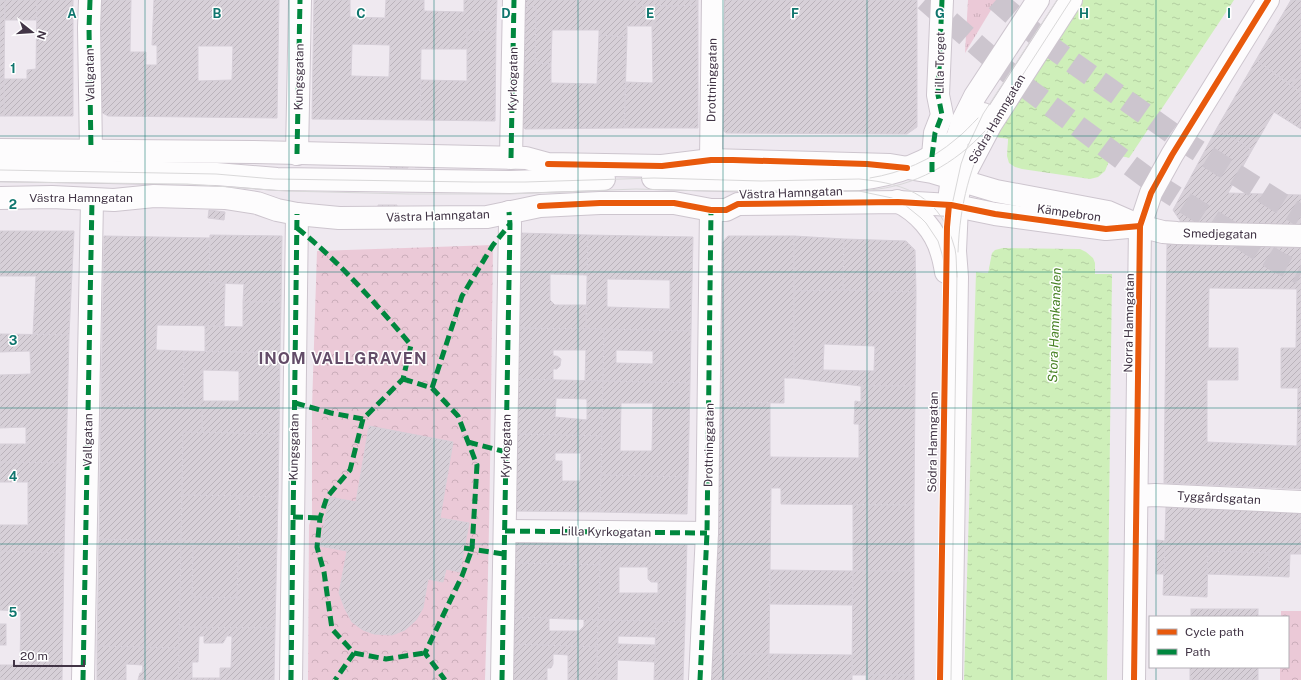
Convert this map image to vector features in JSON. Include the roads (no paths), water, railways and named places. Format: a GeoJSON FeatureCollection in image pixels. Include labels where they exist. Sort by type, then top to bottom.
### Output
{"type":"FeatureCollection","features":[{"type":"Feature","properties":{"kind":"street","name":"Vallgatan"},"geometry":{"type":"LineString","coordinates":[[90,0],[91,150]]}},
{"type":"Feature","properties":{"kind":"street","name":"Kungsgatan"},"geometry":{"type":"LineString","coordinates":[[297,154],[300,0]]}},
{"type":"Feature","properties":{"kind":"street","name":"Kyrkogatan"},"geometry":{"type":"LineString","coordinates":[[511,158],[514,0]]}},
{"type":"Feature","properties":{"kind":"street","name":"Drottninggatan"},"geometry":{"type":"LineString","coordinates":[[712,160],[713,0]]}},
{"type":"Feature","properties":{"kind":"street","name":"Lilla Torget"},"geometry":{"type":"LineString","coordinates":[[942,0],[938,95],[942,116],[935,133],[944,172]]}},
{"type":"Feature","properties":{"kind":"street","name":"Södra Hamngatan"},"geometry":{"type":"LineString","coordinates":[[940,680],[946,272],[944,172],[962,122],[975,96],[1038,0]]}},
{"type":"Feature","properties":{"kind":"street","name":"Södra Hamngatan"},"geometry":{"type":"LineString","coordinates":[[944,172],[991,124],[1071,0]]}},
{"type":"Feature","properties":{"kind":"street","name":"Norra Hamngatan"},"geometry":{"type":"LineString","coordinates":[[1134,680],[1140,226],[1151,193],[1172,155],[1268,0]]}},
{"type":"Feature","properties":{"kind":"street"},"geometry":{"type":"LineString","coordinates":[[0,150],[91,150],[526,158],[548,164],[662,166],[712,160],[867,164],[944,172],[957,139],[983,114]]}},
{"type":"Feature","properties":{"kind":"street"},"geometry":{"type":"LineString","coordinates":[[0,170],[216,174],[277,179],[480,182],[654,178],[760,181],[859,179],[887,175],[908,168]]}},
{"type":"Feature","properties":{"kind":"street","name":"Kämpebron"},"geometry":{"type":"LineString","coordinates":[[944,172],[996,191],[1107,221]]}},
{"type":"Feature","properties":{"kind":"street"},"geometry":{"type":"LineString","coordinates":[[859,179],[897,185],[945,205]]}},
{"type":"Feature","properties":{"kind":"street"},"geometry":{"type":"LineString","coordinates":[[0,182],[187,184],[286,191],[409,194],[510,194],[636,189],[710,191],[859,191],[883,196],[898,202],[909,208],[926,223],[939,246],[946,272]]}},
{"type":"Feature","properties":{"kind":"street","name":"Västra Hamngatan"},"geometry":{"type":"LineString","coordinates":[[0,198],[114,200],[154,196],[224,198],[257,203],[277,210],[297,214],[347,218],[487,217],[540,206],[600,203],[674,203],[711,210],[726,210],[738,204],[898,202],[945,205],[995,214]]}},
{"type":"Feature","properties":{"kind":"street","name":"Vallgatan"},"geometry":{"type":"LineString","coordinates":[[83,680],[92,200]]}},
{"type":"Feature","properties":{"kind":"street","name":"Södra Hamngatan"},"geometry":{"type":"LineString","coordinates":[[945,205],[955,250],[957,277],[951,680]]}},
{"type":"Feature","properties":{"kind":"street","name":"Drottninggatan"},"geometry":{"type":"LineString","coordinates":[[700,680],[707,533],[711,210]]}},
{"type":"Feature","properties":{"kind":"street","name":"Kyrkogatan"},"geometry":{"type":"LineString","coordinates":[[502,680],[509,212]]}},
{"type":"Feature","properties":{"kind":"street","name":"Kungsgatan"},"geometry":{"type":"LineString","coordinates":[[291,680],[297,214]]}},
{"type":"Feature","properties":{"kind":"street","name":"Kämpebron"},"geometry":{"type":"LineString","coordinates":[[995,214],[1107,221],[1140,226]]}},
{"type":"Feature","properties":{"kind":"street","name":"Smedjegatan"},"geometry":{"type":"LineString","coordinates":[[1140,226],[1163,232],[1177,233],[1301,236]]}},
{"type":"Feature","properties":{"kind":"street","name":"Södra Hamngatan"},"geometry":{"type":"LineString","coordinates":[[946,227],[955,250]]}},
{"type":"Feature","properties":{"kind":"street","name":"Tyggårdsgatan"},"geometry":{"type":"LineString","coordinates":[[1137,496],[1155,494],[1301,502]]}},
{"type":"Feature","properties":{"kind":"street","name":"Lilla Kyrkogatan"},"geometry":{"type":"LineString","coordinates":[[505,531],[707,533]]}},
{"type":"Feature","properties":{"kind":"water","name":"Stora Hamnkanalen"},"geometry":{"type":"Polygon","coordinates":[[[1080,0],[1234,0],[1129,158],[1112,155],[1095,263],[1095,273],[1112,274],[1107,680],[964,680],[976,272],[988,273],[1008,139],[993,137],[1080,0]]]}},
{"type":"Feature","properties":{"kind":"tunnel"},"geometry":{"type":"LineString","coordinates":[[925,0],[1024,86],[1154,183],[1276,261],[1301,274]]}},
{"type":"Feature","properties":{"kind":"tunnel"},"geometry":{"type":"LineString","coordinates":[[996,0],[1048,45],[1183,141],[1301,216]]}},
{"type":"Feature","properties":{"kind":"tram line"},"geometry":{"type":"LineString","coordinates":[[940,680],[947,228],[961,164],[983,114],[1057,0]]}},
{"type":"Feature","properties":{"kind":"tram line"},"geometry":{"type":"LineString","coordinates":[[958,252],[961,217],[967,186],[977,156],[991,124],[1071,0]]}},
{"type":"Feature","properties":{"kind":"tram line"},"geometry":{"type":"LineString","coordinates":[[870,178],[905,169],[937,153],[962,134],[978,118]]}},
{"type":"Feature","properties":{"kind":"tram line"},"geometry":{"type":"LineString","coordinates":[[869,190],[902,184],[933,171],[961,153],[974,143],[985,131]]}},
{"type":"Feature","properties":{"kind":"tram line"},"geometry":{"type":"LineString","coordinates":[[0,170],[216,174],[274,179],[473,182],[654,178],[761,181],[859,179],[877,181],[908,190],[920,196],[932,205],[949,231],[956,252],[957,277]]}},
{"type":"Feature","properties":{"kind":"tram line"},"geometry":{"type":"LineString","coordinates":[[0,182],[187,184],[286,191],[409,194],[509,194],[636,189],[710,191],[859,191],[892,198],[905,205],[921,218],[938,241],[946,272]]}},
{"type":"Feature","properties":{"kind":"tram line"},"geometry":{"type":"LineString","coordinates":[[951,680],[957,272]]}},
{"type":"Feature","properties":{"kind":"district","name":"INOM VALLGRAVEN"},"geometry":{"type":"Point","coordinates":[343,358]}}]}
